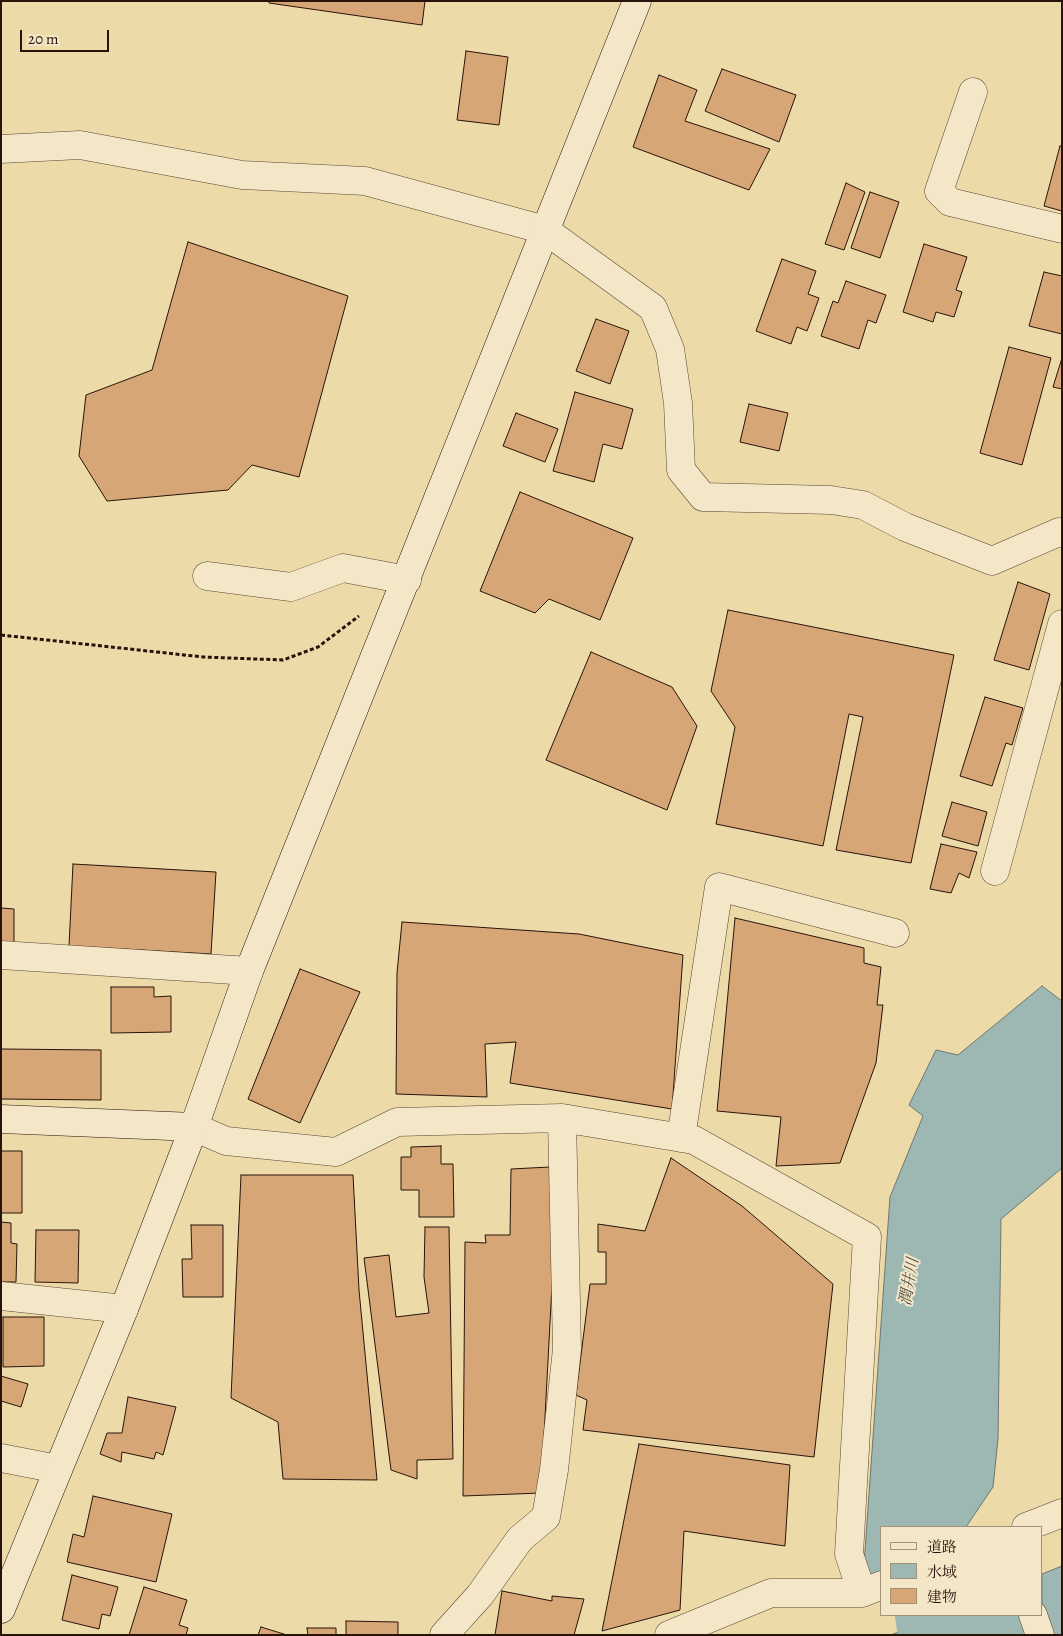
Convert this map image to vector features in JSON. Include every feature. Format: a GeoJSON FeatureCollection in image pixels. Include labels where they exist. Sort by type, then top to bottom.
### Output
{"type":"FeatureCollection","features":[{"type":"Feature","properties":{"kind":"street"},"geometry":{"type":"LineString","coordinates":[[1,1609],[124,1309],[194,1128],[250,971],[637,1]]}},
{"type":"Feature","properties":{"kind":"street"},"geometry":{"type":"LineString","coordinates":[[973,92],[939,191],[950,202],[1062,229]]}},
{"type":"Feature","properties":{"kind":"street"},"geometry":{"type":"LineString","coordinates":[[1,149],[80,146],[242,174],[365,181],[545,230],[653,308],[670,349],[678,403],[681,470],[703,497],[831,500],[863,504],[905,527],[992,561],[1062,532]]}},
{"type":"Feature","properties":{"kind":"street"},"geometry":{"type":"LineString","coordinates":[[207,576],[291,587],[343,568],[407,580]]}},
{"type":"Feature","properties":{"kind":"street"},"geometry":{"type":"LineString","coordinates":[[995,871],[1062,624]]}},
{"type":"Feature","properties":{"kind":"street"},"geometry":{"type":"LineString","coordinates":[[681,1138],[719,887],[895,933]]}},
{"type":"Feature","properties":{"kind":"street"},"geometry":{"type":"LineString","coordinates":[[1,955],[250,971]]}},
{"type":"Feature","properties":{"kind":"street"},"geometry":{"type":"LineString","coordinates":[[444,1635],[480,1595],[520,1539],[546,1517],[554,1470],[567,1349],[562,1118]]}},
{"type":"Feature","properties":{"kind":"street"},"geometry":{"type":"LineString","coordinates":[[1,1119],[194,1128],[226,1141],[336,1152],[397,1122],[562,1118],[694,1140],[867,1237],[849,1554],[872,1589]]}},
{"type":"Feature","properties":{"kind":"street"},"geometry":{"type":"LineString","coordinates":[[1,1296],[124,1309]]}},
{"type":"Feature","properties":{"kind":"street"},"geometry":{"type":"LineString","coordinates":[[1,1458],[58,1469]]}},
{"type":"Feature","properties":{"kind":"street"},"geometry":{"type":"LineString","coordinates":[[1029,1526],[1062,1513]]}},
{"type":"Feature","properties":{"kind":"street"},"geometry":{"type":"LineString","coordinates":[[668,1635],[771,1593],[872,1589]]}},
{"type":"Feature","properties":{"kind":"street"},"geometry":{"type":"LineString","coordinates":[[1033,1616],[1040,1635]]}},
{"type":"Feature","properties":{"kind":"path"},"geometry":{"type":"LineString","coordinates":[[1,636],[203,658],[283,660],[318,647],[362,614]]}},
{"type":"Feature","properties":{"kind":"water"},"geometry":{"type":"Polygon","coordinates":[[[1042,986],[1062,1001],[1062,1168],[1001,1219],[998,1439],[993,1487],[967,1526],[880,1526],[880,1583],[862,1593],[890,1197],[923,1116],[909,1105],[936,1050],[958,1055],[1042,986]]]}},
{"type":"Feature","properties":{"kind":"water"},"geometry":{"type":"Polygon","coordinates":[[[1062,1566],[1062,1635],[891,1635],[938,1616],[1043,1616],[1043,1574],[1062,1566]]]}},
{"type":"Feature","properties":{"kind":"building"},"geometry":{"type":"Polygon","coordinates":[[[269,1],[425,1],[422,25],[269,3],[269,1]]]}},
{"type":"Feature","properties":{"kind":"building"},"geometry":{"type":"Polygon","coordinates":[[[466,51],[508,57],[499,125],[457,120],[466,51]]]}},
{"type":"Feature","properties":{"kind":"building"},"geometry":{"type":"Polygon","coordinates":[[[722,69],[796,95],[779,142],[705,111],[722,69]]]}},
{"type":"Feature","properties":{"kind":"building"},"geometry":{"type":"Polygon","coordinates":[[[659,75],[697,90],[685,121],[770,149],[749,190],[633,147],[659,75]]]}},
{"type":"Feature","properties":{"kind":"building"},"geometry":{"type":"Polygon","coordinates":[[[1060,146],[1062,147],[1062,211],[1044,206],[1060,146]]]}},
{"type":"Feature","properties":{"kind":"building"},"geometry":{"type":"Polygon","coordinates":[[[846,183],[865,192],[844,250],[825,244],[846,183]]]}},
{"type":"Feature","properties":{"kind":"building"},"geometry":{"type":"Polygon","coordinates":[[[870,192],[899,202],[880,258],[851,248],[870,192]]]}},
{"type":"Feature","properties":{"kind":"building"},"geometry":{"type":"Polygon","coordinates":[[[188,242],[348,296],[299,477],[252,465],[228,490],[107,501],[79,456],[86,395],[152,370],[188,242]]]}},
{"type":"Feature","properties":{"kind":"building"},"geometry":{"type":"Polygon","coordinates":[[[924,244],[967,257],[956,290],[962,292],[954,317],[936,312],[933,322],[903,312],[924,244]]]}},
{"type":"Feature","properties":{"kind":"building"},"geometry":{"type":"Polygon","coordinates":[[[782,259],[816,271],[808,294],[819,298],[807,331],[797,327],[791,344],[756,331],[782,259]]]}},
{"type":"Feature","properties":{"kind":"building"},"geometry":{"type":"Polygon","coordinates":[[[1044,272],[1062,276],[1062,334],[1029,326],[1044,272]]]}},
{"type":"Feature","properties":{"kind":"building"},"geometry":{"type":"Polygon","coordinates":[[[846,281],[886,295],[876,323],[868,320],[859,349],[821,336],[833,301],[838,303],[846,281]]]}},
{"type":"Feature","properties":{"kind":"building"},"geometry":{"type":"Polygon","coordinates":[[[596,319],[629,331],[610,384],[576,371],[596,319]]]}},
{"type":"Feature","properties":{"kind":"building"},"geometry":{"type":"Polygon","coordinates":[[[1009,347],[1051,358],[1022,465],[980,453],[1009,347]]]}},
{"type":"Feature","properties":{"kind":"building"},"geometry":{"type":"Polygon","coordinates":[[[1062,358],[1062,389],[1053,387],[1062,358]]]}},
{"type":"Feature","properties":{"kind":"building"},"geometry":{"type":"Polygon","coordinates":[[[575,392],[633,409],[622,449],[603,444],[594,482],[553,471],[575,392]]]}},
{"type":"Feature","properties":{"kind":"building"},"geometry":{"type":"Polygon","coordinates":[[[749,404],[788,413],[779,451],[740,442],[749,404]]]}},
{"type":"Feature","properties":{"kind":"building"},"geometry":{"type":"Polygon","coordinates":[[[516,413],[558,429],[545,462],[503,446],[516,413]]]}},
{"type":"Feature","properties":{"kind":"building"},"geometry":{"type":"Polygon","coordinates":[[[520,492],[633,538],[600,620],[549,599],[535,613],[480,591],[520,492]]]}},
{"type":"Feature","properties":{"kind":"building"},"geometry":{"type":"Polygon","coordinates":[[[1018,582],[1050,594],[1029,670],[994,660],[1018,582]]]}},
{"type":"Feature","properties":{"kind":"building"},"geometry":{"type":"Polygon","coordinates":[[[728,610],[954,655],[911,863],[836,850],[863,717],[849,714],[823,846],[716,824],[735,727],[711,691],[728,610]]]}},
{"type":"Feature","properties":{"kind":"building"},"geometry":{"type":"Polygon","coordinates":[[[591,652],[672,687],[697,726],[667,810],[546,760],[591,652]]]}},
{"type":"Feature","properties":{"kind":"building"},"geometry":{"type":"Polygon","coordinates":[[[985,697],[1023,708],[1012,745],[1006,743],[992,786],[960,776],[985,697]]]}},
{"type":"Feature","properties":{"kind":"building"},"geometry":{"type":"Polygon","coordinates":[[[952,802],[987,812],[978,846],[942,836],[952,802]]]}},
{"type":"Feature","properties":{"kind":"building"},"geometry":{"type":"Polygon","coordinates":[[[941,844],[977,852],[969,878],[959,873],[951,893],[930,889],[941,844]]]}},
{"type":"Feature","properties":{"kind":"building"},"geometry":{"type":"Polygon","coordinates":[[[73,864],[216,872],[211,954],[69,946],[73,864]]]}},
{"type":"Feature","properties":{"kind":"building"},"geometry":{"type":"Polygon","coordinates":[[[1,908],[14,909],[14,946],[1,945],[1,908]]]}},
{"type":"Feature","properties":{"kind":"building"},"geometry":{"type":"Polygon","coordinates":[[[735,918],[864,948],[864,963],[881,967],[877,1005],[883,1005],[876,1063],[840,1163],[776,1166],[781,1117],[717,1111],[735,918]]]}},
{"type":"Feature","properties":{"kind":"building"},"geometry":{"type":"Polygon","coordinates":[[[402,922],[579,934],[683,955],[672,1109],[510,1083],[516,1042],[485,1044],[487,1097],[396,1094],[397,973],[402,922]]]}},
{"type":"Feature","properties":{"kind":"building"},"geometry":{"type":"Polygon","coordinates":[[[300,969],[360,992],[300,1123],[248,1099],[300,969]]]}},
{"type":"Feature","properties":{"kind":"building"},"geometry":{"type":"Polygon","coordinates":[[[111,987],[154,987],[154,997],[171,996],[171,1032],[111,1033],[111,987]]]}},
{"type":"Feature","properties":{"kind":"building"},"geometry":{"type":"Polygon","coordinates":[[[1,1049],[101,1050],[101,1100],[1,1099],[1,1049]]]}},
{"type":"Feature","properties":{"kind":"building"},"geometry":{"type":"Polygon","coordinates":[[[441,1146],[441,1164],[453,1164],[454,1217],[419,1217],[419,1190],[401,1190],[401,1157],[411,1157],[411,1147],[441,1146]]]}},
{"type":"Feature","properties":{"kind":"building"},"geometry":{"type":"Polygon","coordinates":[[[1,1151],[22,1151],[22,1213],[1,1213],[1,1151]]]}},
{"type":"Feature","properties":{"kind":"building"},"geometry":{"type":"Polygon","coordinates":[[[671,1158],[742,1206],[833,1284],[814,1457],[583,1430],[587,1400],[576,1395],[590,1284],[606,1284],[606,1252],[598,1252],[598,1224],[645,1231],[671,1158]]]}},
{"type":"Feature","properties":{"kind":"building"},"geometry":{"type":"Polygon","coordinates":[[[550,1167],[553,1266],[541,1493],[463,1496],[465,1242],[486,1243],[485,1235],[510,1235],[511,1169],[550,1167]]]}},
{"type":"Feature","properties":{"kind":"building"},"geometry":{"type":"Polygon","coordinates":[[[241,1175],[353,1175],[359,1290],[377,1480],[283,1479],[278,1422],[231,1398],[241,1175]]]}},
{"type":"Feature","properties":{"kind":"building"},"geometry":{"type":"Polygon","coordinates":[[[1,1222],[11,1223],[11,1243],[17,1244],[16,1282],[1,1282],[1,1222]]]}},
{"type":"Feature","properties":{"kind":"building"},"geometry":{"type":"Polygon","coordinates":[[[191,1225],[223,1225],[223,1297],[183,1297],[182,1259],[192,1259],[191,1225]]]}},
{"type":"Feature","properties":{"kind":"building"},"geometry":{"type":"Polygon","coordinates":[[[425,1227],[449,1227],[453,1459],[417,1460],[417,1479],[391,1470],[364,1258],[389,1255],[396,1317],[429,1313],[424,1277],[425,1227]]]}},
{"type":"Feature","properties":{"kind":"building"},"geometry":{"type":"Polygon","coordinates":[[[36,1230],[79,1230],[78,1283],[35,1282],[36,1230]]]}},
{"type":"Feature","properties":{"kind":"building"},"geometry":{"type":"Polygon","coordinates":[[[3,1317],[44,1317],[44,1366],[3,1367],[3,1317]]]}},
{"type":"Feature","properties":{"kind":"building"},"geometry":{"type":"Polygon","coordinates":[[[1,1376],[28,1384],[21,1407],[1,1401],[1,1376]]]}},
{"type":"Feature","properties":{"kind":"building"},"geometry":{"type":"Polygon","coordinates":[[[128,1397],[176,1407],[163,1455],[156,1452],[154,1459],[122,1452],[121,1462],[100,1454],[107,1433],[122,1433],[128,1397]]]}},
{"type":"Feature","properties":{"kind":"building"},"geometry":{"type":"Polygon","coordinates":[[[639,1444],[790,1465],[785,1546],[684,1531],[680,1610],[602,1631],[639,1444]]]}},
{"type":"Feature","properties":{"kind":"building"},"geometry":{"type":"Polygon","coordinates":[[[93,1496],[172,1514],[156,1582],[67,1562],[73,1534],[84,1537],[93,1496]]]}},
{"type":"Feature","properties":{"kind":"building"},"geometry":{"type":"Polygon","coordinates":[[[72,1575],[118,1587],[110,1616],[102,1614],[99,1629],[62,1620],[72,1575]]]}},
{"type":"Feature","properties":{"kind":"building"},"geometry":{"type":"Polygon","coordinates":[[[144,1587],[187,1600],[179,1625],[188,1628],[186,1635],[129,1635],[144,1587]]]}},
{"type":"Feature","properties":{"kind":"building"},"geometry":{"type":"Polygon","coordinates":[[[502,1591],[552,1601],[552,1596],[584,1599],[574,1635],[495,1635],[502,1591]]]}},
{"type":"Feature","properties":{"kind":"building"},"geometry":{"type":"Polygon","coordinates":[[[346,1621],[398,1622],[398,1635],[346,1635],[346,1621]]]}},
{"type":"Feature","properties":{"kind":"building"},"geometry":{"type":"Polygon","coordinates":[[[261,1627],[287,1635],[258,1635],[261,1627]]]}},
{"type":"Feature","properties":{"kind":"building"},"geometry":{"type":"Polygon","coordinates":[[[307,1628],[336,1628],[336,1635],[308,1635],[307,1628]]]}},
{"type":"Feature","properties":{"kind":"waterway","name":"潤井川"},"geometry":{"type":"LineString","coordinates":[[922,1616],[925,1635]]}}]}
